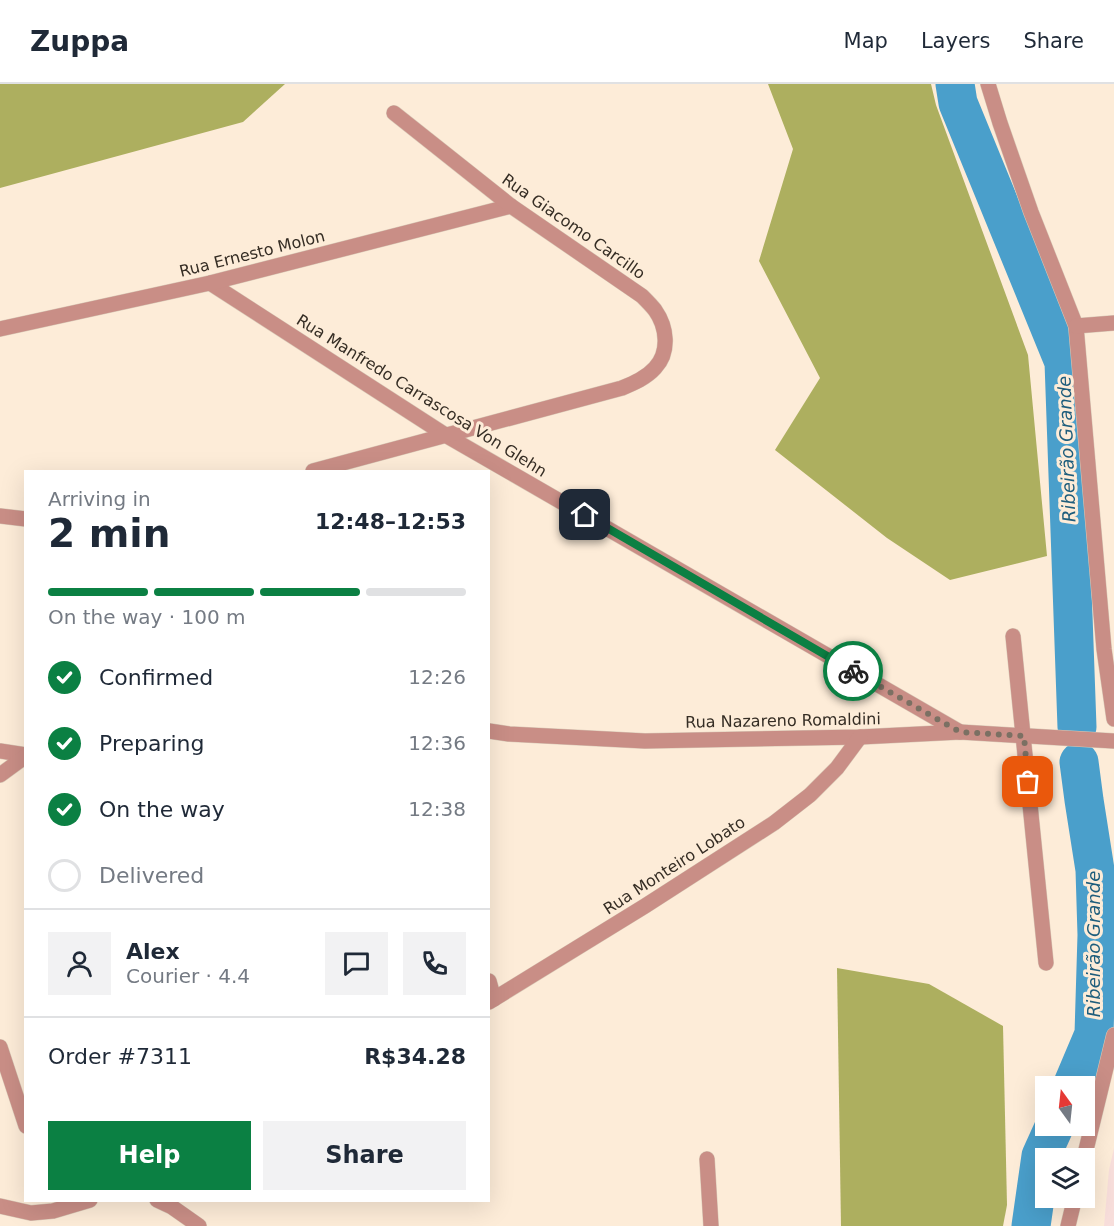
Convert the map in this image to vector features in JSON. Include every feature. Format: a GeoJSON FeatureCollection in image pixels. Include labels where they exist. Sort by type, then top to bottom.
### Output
{"type":"FeatureCollection","features":[{"type":"Feature","properties":{"kind":"street"},"geometry":{"type":"LineString","coordinates":[[988,84],[1031,212],[1076,326],[1104,648],[1114,719]]}},
{"type":"Feature","properties":{"kind":"street","name":"Rua Giacomo Carcillo"},"geometry":{"type":"LineString","coordinates":[[317,470],[622,388],[640,380],[654,370],[662,359],[665,347],[666,337],[663,327],[656,312],[642,296],[511,206],[394,113]]}},
{"type":"Feature","properties":{"kind":"street","name":"Rua Ernesto Molon"},"geometry":{"type":"LineString","coordinates":[[0,329],[210,283],[511,206]]}},
{"type":"Feature","properties":{"kind":"street","name":"Rua Manfredo Carrascosa Von Glehn"},"geometry":{"type":"LineString","coordinates":[[210,283],[447,436],[960,732]]}},
{"type":"Feature","properties":{"kind":"street"},"geometry":{"type":"LineString","coordinates":[[1076,326],[1114,323]]}},
{"type":"Feature","properties":{"kind":"street"},"geometry":{"type":"LineString","coordinates":[[0,516],[24,519]]}},
{"type":"Feature","properties":{"kind":"street"},"geometry":{"type":"LineString","coordinates":[[1013,636],[1046,963]]}},
{"type":"Feature","properties":{"kind":"street","name":"Rua Nazareno Romaldini"},"geometry":{"type":"LineString","coordinates":[[490,731],[645,741],[860,737],[960,732],[1114,741]]}},
{"type":"Feature","properties":{"kind":"street","name":"Rua Monteiro Lobato"},"geometry":{"type":"LineString","coordinates":[[492,1001],[774,823],[810,795],[837,768],[860,737]]}},
{"type":"Feature","properties":{"kind":"street"},"geometry":{"type":"LineString","coordinates":[[0,751],[24,755]]}},
{"type":"Feature","properties":{"kind":"street"},"geometry":{"type":"LineString","coordinates":[[0,775],[24,757]]}},
{"type":"Feature","properties":{"kind":"street"},"geometry":{"type":"LineString","coordinates":[[1086,1148],[1114,1035]]}},
{"type":"Feature","properties":{"kind":"street"},"geometry":{"type":"LineString","coordinates":[[0,1047],[24,1120]]}},
{"type":"Feature","properties":{"kind":"street"},"geometry":{"type":"LineString","coordinates":[[707,1159],[711,1226]]}},
{"type":"Feature","properties":{"kind":"street"},"geometry":{"type":"LineString","coordinates":[[0,1206],[34,1219],[51,1205],[74,1202]]}},
{"type":"Feature","properties":{"kind":"street"},"geometry":{"type":"LineString","coordinates":[[161,1202],[199,1226]]}},
{"type":"Feature","properties":{"kind":"street"},"geometry":{"type":"LineString","coordinates":[[1068,1226],[1072,1208]]}},
{"type":"Feature","properties":{"kind":"shaded area"},"geometry":{"type":"Polygon","coordinates":[[[1114,1148],[1114,1226],[1104,1226],[1109,1170],[1114,1148]]]}},
{"type":"Feature","properties":{"kind":"green space"},"geometry":{"type":"Polygon","coordinates":[[[0,84],[285,84],[243,122],[0,188],[0,84]]]}},
{"type":"Feature","properties":{"kind":"green space"},"geometry":{"type":"Polygon","coordinates":[[[768,84],[931,84],[936,105],[1028,355],[1047,556],[950,580],[887,538],[775,450],[820,378],[759,261],[793,149],[768,84]]]}},
{"type":"Feature","properties":{"kind":"green space"},"geometry":{"type":"Polygon","coordinates":[[[837,968],[929,984],[1003,1026],[1007,1205],[1003,1226],[841,1226],[837,968]]]}},
{"type":"Feature","properties":{"kind":"waterway","name":"Ribeirão Grande"},"geometry":{"type":"LineString","coordinates":[[955,84],[958,103],[1064,362],[1077,727]]}},
{"type":"Feature","properties":{"kind":"waterway","name":"Ribeirão Grande"},"geometry":{"type":"LineString","coordinates":[[1076,1076],[1094,1034],[1097,935],[1095,870],[1079,762]]}},
{"type":"Feature","properties":{"kind":"waterway","name":"Ribeirão Grande"},"geometry":{"type":"LineString","coordinates":[[1031,1226],[1041,1156],[1050,1136]]}},
{"type":"Feature","properties":{"kind":"way so far"},"geometry":{"type":"LineString","coordinates":[[853,671],[960,732],[1024,736],[1028,782]]}},
{"type":"Feature","properties":{"kind":"route"},"geometry":{"type":"LineString","coordinates":[[585,515],[853,671]]}}]}
